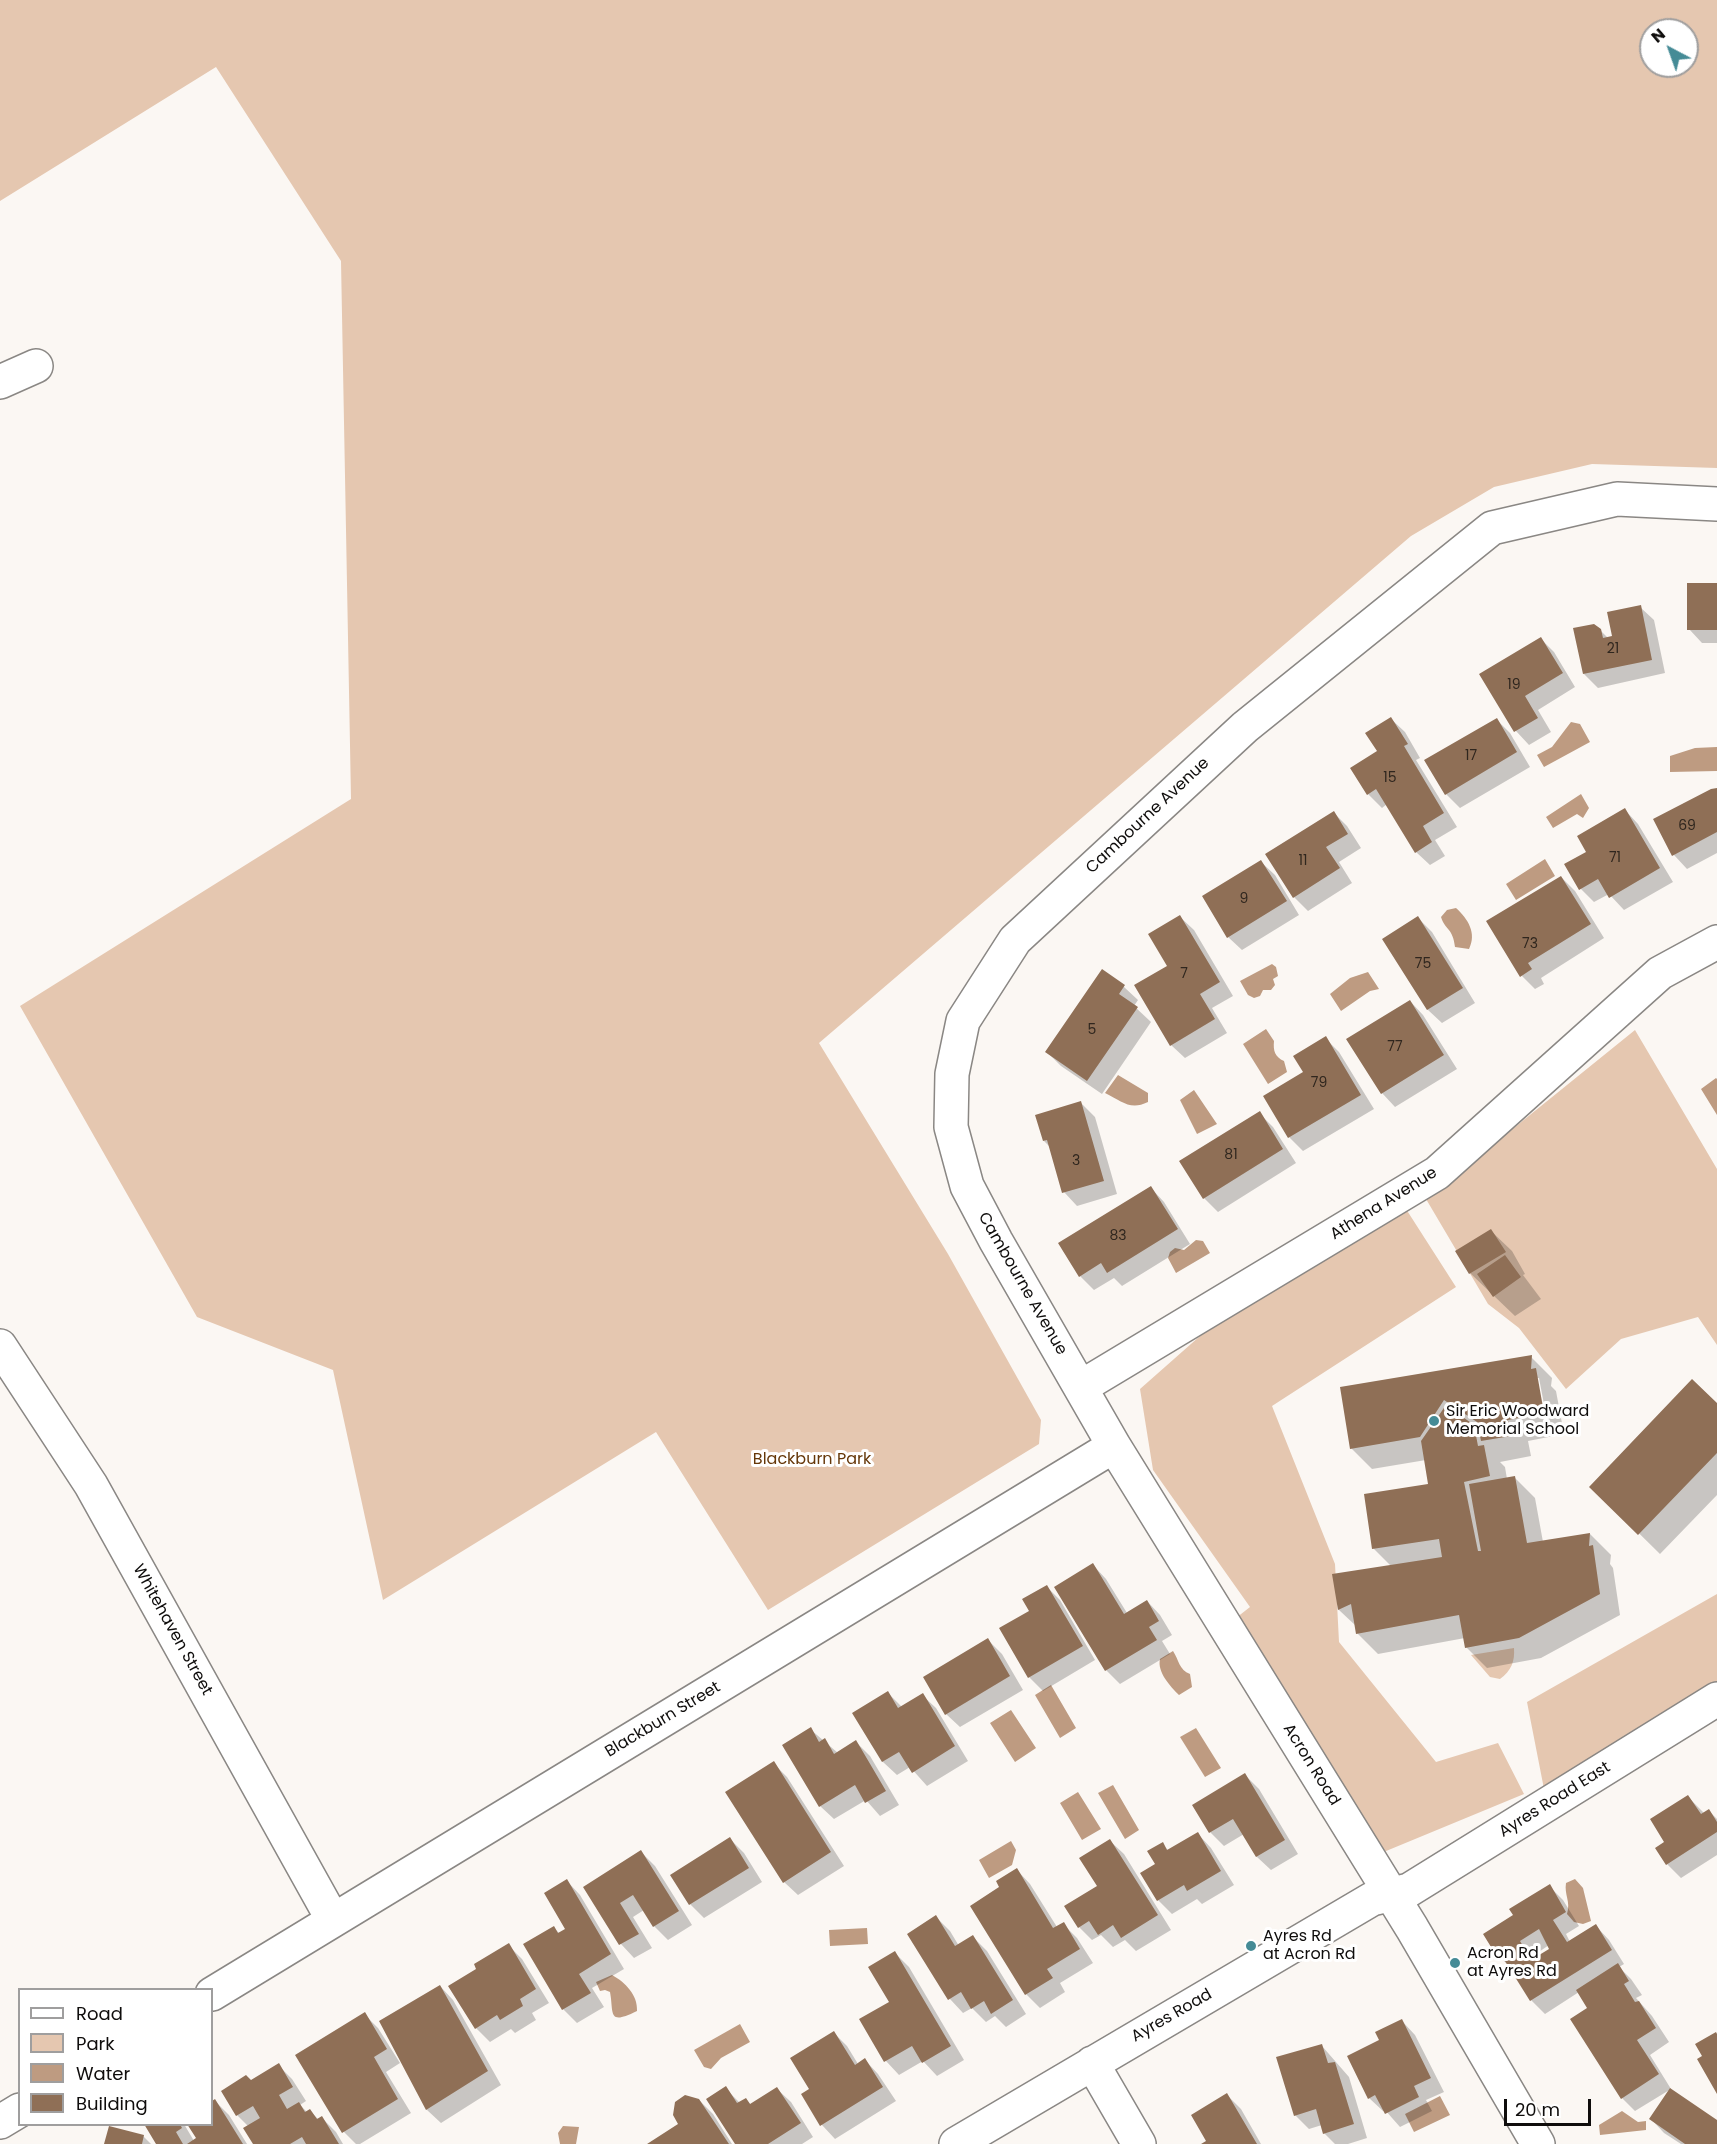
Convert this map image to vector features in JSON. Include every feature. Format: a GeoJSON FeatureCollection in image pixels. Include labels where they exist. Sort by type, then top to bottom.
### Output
{"type":"FeatureCollection","features":[{"type":"Feature","properties":{"kind":"street"},"geometry":{"type":"LineString","coordinates":[[0,382],[36,366]]}},
{"type":"Feature","properties":{"kind":"street","name":"Cambourne Avenue"},"geometry":{"type":"LineString","coordinates":[[1081,1387],[996,1241],[967,1186],[951,1127],[952,1074],[963,1022],[1015,940],[1245,727],[1492,528],[1617,500],[1717,504]]}},
{"type":"Feature","properties":{"kind":"street","name":"Athena Avenue"},"geometry":{"type":"LineString","coordinates":[[1081,1387],[1437,1173],[1660,973],[1717,942]]}},
{"type":"Feature","properties":{"kind":"street","name":"Whitehaven Street"},"geometry":{"type":"LineString","coordinates":[[0,1346],[91,1485],[333,1920]]}},
{"type":"Feature","properties":{"kind":"street","name":"Acron Road"},"geometry":{"type":"LineString","coordinates":[[1081,1387],[1114,1446],[1390,1895],[1538,2144]]}},
{"type":"Feature","properties":{"kind":"street","name":"Blackburn Street"},"geometry":{"type":"LineString","coordinates":[[213,1993],[1114,1446]]}},
{"type":"Feature","properties":{"kind":"street","name":"Ayres Road East"},"geometry":{"type":"LineString","coordinates":[[1390,1895],[1409,1890],[1717,1699]]}},
{"type":"Feature","properties":{"kind":"street","name":"Ayres Road"},"geometry":{"type":"LineString","coordinates":[[956,2144],[1372,1899],[1390,1895]]}},
{"type":"Feature","properties":{"kind":"street"},"geometry":{"type":"LineString","coordinates":[[1092,2063],[1139,2144]]}},
{"type":"Feature","properties":{"kind":"street"},"geometry":{"type":"LineString","coordinates":[[0,2122],[18,2111]]}},
{"type":"Feature","properties":{"kind":"green space","name":"Blackburn Park"},"geometry":{"type":"Polygon","coordinates":[[[0,0],[1717,0],[1717,468],[1592,464],[1494,487],[1411,536],[819,1043],[948,1254],[1041,1420],[1039,1444],[768,1610],[656,1432],[383,1600],[333,1370],[197,1317],[20,1006],[351,799],[341,261],[216,67],[0,201],[0,0]]]}},
{"type":"Feature","properties":{"kind":"green space"},"geometry":{"type":"Polygon","coordinates":[[[1635,1030],[1717,1169],[1717,1345],[1698,1317],[1621,1339],[1566,1389],[1519,1328],[1488,1304],[1426,1199],[1635,1030]]]}},
{"type":"Feature","properties":{"kind":"green space"},"geometry":{"type":"Polygon","coordinates":[[[1406,1209],[1456,1287],[1272,1406],[1335,1564],[1339,1642],[1436,1762],[1498,1743],[1524,1794],[1374,1856],[1236,1618],[1250,1607],[1153,1470],[1140,1389],[1234,1306],[1406,1209]]]}},
{"type":"Feature","properties":{"kind":"green space"},"geometry":{"type":"Polygon","coordinates":[[[1717,1594],[1717,1682],[1544,1789],[1527,1702],[1717,1594]]]}},
{"type":"Feature","properties":{"kind":"green space"},"geometry":{"type":"Polygon","coordinates":[[[1514,1648],[1512,1666],[1500,1679],[1490,1677],[1471,1655],[1514,1648]]]}},
{"type":"Feature","properties":{"kind":"water"},"geometry":{"type":"Polygon","coordinates":[[[1571,722],[1580,724],[1590,742],[1544,767],[1537,755],[1552,747],[1571,722]]]}},
{"type":"Feature","properties":{"kind":"water"},"geometry":{"type":"Polygon","coordinates":[[[1717,747],[1717,771],[1670,772],[1670,756],[1695,748],[1717,747]]]}},
{"type":"Feature","properties":{"kind":"water"},"geometry":{"type":"Polygon","coordinates":[[[1581,794],[1589,808],[1583,818],[1577,814],[1553,828],[1546,817],[1581,794]]]}},
{"type":"Feature","properties":{"kind":"water"},"geometry":{"type":"Polygon","coordinates":[[[1545,859],[1555,876],[1516,900],[1506,884],[1545,859]]]}},
{"type":"Feature","properties":{"kind":"water"},"geometry":{"type":"Polygon","coordinates":[[[1456,908],[1472,932],[1469,949],[1455,947],[1453,936],[1441,917],[1447,910],[1456,908]]]}},
{"type":"Feature","properties":{"kind":"water"},"geometry":{"type":"Polygon","coordinates":[[[1272,964],[1276,967],[1278,976],[1273,979],[1275,985],[1271,990],[1263,990],[1260,996],[1254,998],[1248,995],[1240,981],[1272,964]]]}},
{"type":"Feature","properties":{"kind":"water"},"geometry":{"type":"Polygon","coordinates":[[[1368,972],[1379,989],[1370,991],[1341,1011],[1330,994],[1350,978],[1368,972]]]}},
{"type":"Feature","properties":{"kind":"water"},"geometry":{"type":"Polygon","coordinates":[[[1266,1029],[1274,1041],[1275,1053],[1284,1061],[1287,1072],[1268,1084],[1243,1044],[1266,1029]]]}},
{"type":"Feature","properties":{"kind":"water"},"geometry":{"type":"Polygon","coordinates":[[[1118,1075],[1148,1093],[1148,1102],[1142,1105],[1131,1105],[1105,1093],[1118,1075]]]}},
{"type":"Feature","properties":{"kind":"water"},"geometry":{"type":"Polygon","coordinates":[[[1717,1079],[1717,1115],[1701,1089],[1717,1079]]]}},
{"type":"Feature","properties":{"kind":"water"},"geometry":{"type":"Polygon","coordinates":[[[1194,1090],[1217,1124],[1197,1134],[1180,1100],[1194,1090]]]}},
{"type":"Feature","properties":{"kind":"water"},"geometry":{"type":"Polygon","coordinates":[[[1196,1240],[1203,1241],[1210,1253],[1176,1273],[1168,1258],[1170,1252],[1175,1248],[1184,1250],[1196,1240]]]}},
{"type":"Feature","properties":{"kind":"water"},"geometry":{"type":"Polygon","coordinates":[[[1173,1651],[1181,1667],[1190,1674],[1192,1687],[1179,1695],[1160,1669],[1160,1659],[1173,1651]]]}},
{"type":"Feature","properties":{"kind":"water"},"geometry":{"type":"Polygon","coordinates":[[[1051,1685],[1076,1728],[1060,1738],[1035,1695],[1051,1685]]]}},
{"type":"Feature","properties":{"kind":"water"},"geometry":{"type":"Polygon","coordinates":[[[1011,1710],[1036,1748],[1015,1762],[990,1723],[1011,1710]]]}},
{"type":"Feature","properties":{"kind":"water"},"geometry":{"type":"Polygon","coordinates":[[[1196,1728],[1221,1768],[1205,1777],[1180,1737],[1196,1728]]]}},
{"type":"Feature","properties":{"kind":"water"},"geometry":{"type":"Polygon","coordinates":[[[1113,1785],[1139,1830],[1125,1839],[1098,1793],[1113,1785]]]}},
{"type":"Feature","properties":{"kind":"water"},"geometry":{"type":"Polygon","coordinates":[[[1078,1792],[1101,1829],[1082,1840],[1060,1803],[1078,1792]]]}},
{"type":"Feature","properties":{"kind":"water"},"geometry":{"type":"Polygon","coordinates":[[[1011,1841],[1016,1850],[1012,1865],[989,1878],[979,1860],[1011,1841]]]}},
{"type":"Feature","properties":{"kind":"water"},"geometry":{"type":"Polygon","coordinates":[[[1575,1879],[1583,1888],[1591,1921],[1583,1924],[1574,1922],[1567,1914],[1566,1883],[1575,1879]]]}},
{"type":"Feature","properties":{"kind":"water"},"geometry":{"type":"Polygon","coordinates":[[[867,1928],[868,1944],[830,1946],[829,1930],[867,1928]]]}},
{"type":"Feature","properties":{"kind":"water"},"geometry":{"type":"Polygon","coordinates":[[[612,1975],[622,1981],[633,1994],[637,2011],[621,2017],[614,2015],[610,1992],[600,1991],[596,1982],[612,1975]]]}},
{"type":"Feature","properties":{"kind":"water"},"geometry":{"type":"Polygon","coordinates":[[[740,2024],[750,2042],[721,2058],[711,2069],[704,2067],[694,2050],[740,2024]]]}},
{"type":"Feature","properties":{"kind":"water"},"geometry":{"type":"Polygon","coordinates":[[[1440,2096],[1450,2115],[1414,2132],[1405,2114],[1440,2096]]]}},
{"type":"Feature","properties":{"kind":"water"},"geometry":{"type":"Polygon","coordinates":[[[1622,2111],[1638,2122],[1646,2121],[1646,2130],[1600,2135],[1599,2125],[1622,2111]]]}},
{"type":"Feature","properties":{"kind":"water"},"geometry":{"type":"Polygon","coordinates":[[[563,2126],[579,2127],[576,2144],[560,2144],[558,2133],[563,2126]]]}},
{"type":"Feature","properties":{"kind":"building"},"geometry":{"type":"Polygon","coordinates":[[[1687,583],[1717,583],[1717,630],[1687,630],[1687,583]]]}},
{"type":"Feature","properties":{"kind":"building"},"geometry":{"type":"Polygon","coordinates":[[[1641,605],[1652,660],[1583,674],[1573,628],[1594,624],[1601,629],[1603,638],[1612,636],[1607,612],[1641,605]]]}},
{"type":"Feature","properties":{"kind":"building"},"geometry":{"type":"Polygon","coordinates":[[[1541,637],[1563,673],[1525,696],[1538,718],[1514,732],[1479,674],[1541,637]]]}},
{"type":"Feature","properties":{"kind":"building"},"geometry":{"type":"Polygon","coordinates":[[[1391,717],[1408,744],[1404,746],[1444,813],[1423,826],[1432,842],[1415,853],[1376,789],[1367,795],[1350,768],[1377,751],[1365,733],[1391,717]]]}},
{"type":"Feature","properties":{"kind":"building"},"geometry":{"type":"Polygon","coordinates":[[[1497,718],[1517,752],[1445,795],[1424,760],[1497,718]]]}},
{"type":"Feature","properties":{"kind":"building"},"geometry":{"type":"Polygon","coordinates":[[[1717,788],[1717,832],[1672,856],[1653,819],[1717,788]]]}},
{"type":"Feature","properties":{"kind":"building"},"geometry":{"type":"Polygon","coordinates":[[[1625,808],[1660,868],[1609,898],[1598,879],[1579,890],[1564,864],[1586,852],[1577,836],[1625,808]]]}},
{"type":"Feature","properties":{"kind":"building"},"geometry":{"type":"Polygon","coordinates":[[[1334,811],[1348,834],[1326,847],[1340,868],[1293,898],[1265,854],[1334,811]]]}},
{"type":"Feature","properties":{"kind":"building"},"geometry":{"type":"Polygon","coordinates":[[[1261,860],[1287,901],[1227,938],[1202,896],[1261,860]]]}},
{"type":"Feature","properties":{"kind":"building"},"geometry":{"type":"Polygon","coordinates":[[[1561,876],[1591,924],[1528,963],[1532,969],[1520,977],[1486,921],[1561,876]]]}},
{"type":"Feature","properties":{"kind":"building"},"geometry":{"type":"Polygon","coordinates":[[[1180,915],[1220,982],[1200,994],[1215,1019],[1170,1046],[1134,985],[1167,966],[1148,934],[1180,915]]]}},
{"type":"Feature","properties":{"kind":"building"},"geometry":{"type":"Polygon","coordinates":[[[1418,916],[1463,988],[1427,1010],[1382,939],[1418,916]]]}},
{"type":"Feature","properties":{"kind":"building"},"geometry":{"type":"Polygon","coordinates":[[[1102,969],[1125,985],[1119,994],[1138,1007],[1087,1081],[1045,1052],[1102,969]]]}},
{"type":"Feature","properties":{"kind":"building"},"geometry":{"type":"Polygon","coordinates":[[[1410,1000],[1444,1055],[1381,1094],[1346,1039],[1410,1000]]]}},
{"type":"Feature","properties":{"kind":"building"},"geometry":{"type":"Polygon","coordinates":[[[1326,1036],[1361,1095],[1288,1138],[1263,1096],[1303,1072],[1293,1056],[1326,1036]]]}},
{"type":"Feature","properties":{"kind":"building"},"geometry":{"type":"Polygon","coordinates":[[[1081,1101],[1104,1181],[1062,1193],[1047,1140],[1043,1141],[1035,1115],[1081,1101]]]}},
{"type":"Feature","properties":{"kind":"building"},"geometry":{"type":"Polygon","coordinates":[[[1260,1111],[1283,1149],[1203,1199],[1179,1161],[1260,1111]]]}},
{"type":"Feature","properties":{"kind":"building"},"geometry":{"type":"Polygon","coordinates":[[[1151,1186],[1178,1229],[1107,1273],[1101,1263],[1079,1277],[1058,1243],[1151,1186]]]}},
{"type":"Feature","properties":{"kind":"building"},"geometry":{"type":"Polygon","coordinates":[[[1491,1229],[1506,1252],[1469,1274],[1455,1251],[1491,1229]]]}},
{"type":"Feature","properties":{"kind":"building"},"geometry":{"type":"Polygon","coordinates":[[[1505,1255],[1521,1277],[1493,1297],[1477,1274],[1505,1255]]]}},
{"type":"Feature","properties":{"kind":"building"},"geometry":{"type":"Polygon","coordinates":[[[1532,1355],[1531,1369],[1536,1368],[1544,1413],[1508,1420],[1511,1436],[1481,1441],[1477,1422],[1444,1400],[1420,1437],[1350,1449],[1340,1387],[1532,1355]]]}},
{"type":"Feature","properties":{"kind":"building"},"geometry":{"type":"Polygon","coordinates":[[[1692,1379],[1717,1403],[1717,1453],[1638,1535],[1589,1487],[1692,1379]]]}},
{"type":"Feature","properties":{"kind":"building"},"geometry":{"type":"Polygon","coordinates":[[[1446,1405],[1474,1425],[1478,1446],[1484,1445],[1490,1476],[1464,1482],[1478,1551],[1481,1551],[1469,1484],[1515,1476],[1527,1543],[1590,1533],[1589,1546],[1593,1545],[1600,1594],[1519,1638],[1465,1648],[1459,1615],[1356,1634],[1351,1604],[1338,1610],[1332,1574],[1442,1557],[1439,1539],[1372,1549],[1364,1494],[1428,1484],[1421,1441],[1446,1405]]]}},
{"type":"Feature","properties":{"kind":"building"},"geometry":{"type":"Polygon","coordinates":[[[1093,1563],[1124,1614],[1147,1600],[1159,1621],[1149,1627],[1157,1640],[1105,1671],[1054,1587],[1093,1563]]]}},
{"type":"Feature","properties":{"kind":"building"},"geometry":{"type":"Polygon","coordinates":[[[1047,1585],[1083,1646],[1028,1678],[999,1628],[1029,1611],[1022,1599],[1047,1585]]]}},
{"type":"Feature","properties":{"kind":"building"},"geometry":{"type":"Polygon","coordinates":[[[988,1638],[1010,1676],[945,1715],[923,1677],[988,1638]]]}},
{"type":"Feature","properties":{"kind":"building"},"geometry":{"type":"Polygon","coordinates":[[[888,1691],[898,1708],[923,1693],[955,1746],[912,1773],[899,1752],[882,1762],[852,1713],[888,1691]]]}},
{"type":"Feature","properties":{"kind":"building"},"geometry":{"type":"Polygon","coordinates":[[[811,1727],[819,1742],[825,1738],[834,1754],[856,1740],[886,1791],[865,1803],[855,1785],[819,1807],[782,1745],[811,1727]]]}},
{"type":"Feature","properties":{"kind":"building"},"geometry":{"type":"Polygon","coordinates":[[[774,1761],[831,1852],[783,1883],[725,1792],[774,1761]]]}},
{"type":"Feature","properties":{"kind":"building"},"geometry":{"type":"Polygon","coordinates":[[[1245,1773],[1285,1840],[1256,1857],[1233,1819],[1209,1833],[1192,1805],[1245,1773]]]}},
{"type":"Feature","properties":{"kind":"building"},"geometry":{"type":"Polygon","coordinates":[[[1688,1795],[1701,1814],[1709,1809],[1717,1822],[1717,1832],[1666,1865],[1655,1848],[1664,1842],[1650,1819],[1688,1795]]]}},
{"type":"Feature","properties":{"kind":"building"},"geometry":{"type":"Polygon","coordinates":[[[1198,1832],[1221,1871],[1187,1891],[1184,1885],[1157,1901],[1140,1873],[1155,1864],[1147,1851],[1163,1842],[1167,1850],[1198,1832]]]}},
{"type":"Feature","properties":{"kind":"building"},"geometry":{"type":"Polygon","coordinates":[[[730,1837],[749,1868],[689,1905],[670,1875],[730,1837]]]}},
{"type":"Feature","properties":{"kind":"building"},"geometry":{"type":"Polygon","coordinates":[[[1110,1839],[1158,1915],[1121,1938],[1113,1925],[1098,1935],[1089,1921],[1078,1928],[1064,1906],[1097,1886],[1079,1858],[1110,1839]]]}},
{"type":"Feature","properties":{"kind":"building"},"geometry":{"type":"Polygon","coordinates":[[[641,1850],[679,1911],[653,1927],[633,1895],[620,1903],[639,1934],[619,1945],[583,1887],[641,1850]]]}},
{"type":"Feature","properties":{"kind":"building"},"geometry":{"type":"Polygon","coordinates":[[[1017,1868],[1053,1928],[1064,1922],[1080,1949],[1047,1969],[1053,1978],[1025,1995],[970,1906],[999,1887],[996,1881],[1017,1868]]]}},
{"type":"Feature","properties":{"kind":"building"},"geometry":{"type":"Polygon","coordinates":[[[567,1879],[611,1954],[579,1974],[591,1993],[562,2010],[523,1944],[554,1926],[558,1933],[565,1929],[544,1893],[567,1879]]]}},
{"type":"Feature","properties":{"kind":"building"},"geometry":{"type":"Polygon","coordinates":[[[1550,1884],[1566,1912],[1553,1920],[1567,1942],[1596,1924],[1612,1950],[1530,2001],[1500,1953],[1496,1955],[1483,1934],[1513,1915],[1509,1909],[1550,1884]],[[1539,1929],[1520,1941],[1531,1960],[1549,1949],[1539,1929]]]}},
{"type":"Feature","properties":{"kind":"building"},"geometry":{"type":"Polygon","coordinates":[[[936,1915],[955,1946],[973,1935],[1013,2000],[991,2014],[984,2001],[971,2009],[961,1992],[948,2000],[907,1934],[936,1915]]]}},
{"type":"Feature","properties":{"kind":"building"},"geometry":{"type":"Polygon","coordinates":[[[509,1943],[536,1989],[520,1999],[523,2006],[500,2020],[497,2015],[475,2029],[448,1986],[476,1969],[474,1964],[509,1943]]]}},
{"type":"Feature","properties":{"kind":"building"},"geometry":{"type":"Polygon","coordinates":[[[895,1951],[951,2046],[922,2063],[912,2046],[884,2062],[859,2019],[889,2002],[868,1967],[895,1951]]]}},
{"type":"Feature","properties":{"kind":"building"},"geometry":{"type":"Polygon","coordinates":[[[1618,1963],[1629,1981],[1624,1984],[1635,2002],[1639,2001],[1656,2028],[1637,2040],[1659,2074],[1621,2099],[1570,2019],[1587,2008],[1576,1990],[1618,1963]]]}},
{"type":"Feature","properties":{"kind":"building"},"geometry":{"type":"Polygon","coordinates":[[[440,1985],[488,2071],[426,2110],[379,2021],[440,1985]]]}},
{"type":"Feature","properties":{"kind":"building"},"geometry":{"type":"Polygon","coordinates":[[[365,2012],[387,2049],[374,2057],[398,2099],[342,2133],[295,2055],[365,2012]]]}},
{"type":"Feature","properties":{"kind":"building"},"geometry":{"type":"Polygon","coordinates":[[[1402,2019],[1431,2078],[1414,2086],[1419,2097],[1385,2114],[1375,2095],[1368,2099],[1347,2056],[1379,2040],[1375,2032],[1402,2019]]]}},
{"type":"Feature","properties":{"kind":"building"},"geometry":{"type":"Polygon","coordinates":[[[834,2031],[855,2065],[865,2058],[883,2087],[820,2126],[801,2094],[809,2089],[790,2058],[834,2031]]]}},
{"type":"Feature","properties":{"kind":"building"},"geometry":{"type":"Polygon","coordinates":[[[1716,2032],[1717,2094],[1697,2059],[1702,2056],[1695,2044],[1716,2032]]]}},
{"type":"Feature","properties":{"kind":"building"},"geometry":{"type":"Polygon","coordinates":[[[1322,2044],[1328,2063],[1335,2062],[1354,2124],[1323,2134],[1316,2109],[1294,2116],[1276,2057],[1322,2044]]]}},
{"type":"Feature","properties":{"kind":"building"},"geometry":{"type":"Polygon","coordinates":[[[279,2063],[293,2087],[279,2095],[287,2109],[299,2102],[305,2112],[310,2109],[317,2119],[322,2116],[339,2144],[306,2144],[302,2137],[290,2144],[253,2144],[243,2128],[260,2118],[253,2106],[236,2116],[221,2091],[246,2075],[251,2080],[279,2063]]]}},
{"type":"Feature","properties":{"kind":"building"},"geometry":{"type":"Polygon","coordinates":[[[726,2086],[737,2103],[746,2098],[750,2104],[777,2087],[801,2123],[768,2144],[735,2144],[706,2099],[726,2086]]]}},
{"type":"Feature","properties":{"kind":"building"},"geometry":{"type":"Polygon","coordinates":[[[1670,2088],[1717,2120],[1717,2144],[1685,2144],[1649,2119],[1670,2088]]]}},
{"type":"Feature","properties":{"kind":"building"},"geometry":{"type":"Polygon","coordinates":[[[1227,2093],[1257,2144],[1201,2144],[1206,2141],[1191,2115],[1227,2093]]]}},
{"type":"Feature","properties":{"kind":"building"},"geometry":{"type":"Polygon","coordinates":[[[685,2095],[699,2099],[729,2144],[647,2144],[678,2124],[673,2115],[675,2102],[685,2095]]]}},
{"type":"Feature","properties":{"kind":"building"},"geometry":{"type":"Polygon","coordinates":[[[215,2099],[243,2144],[187,2144],[196,2138],[188,2126],[213,2126],[213,2100],[215,2099]]]}},
{"type":"Feature","properties":{"kind":"building"},"geometry":{"type":"Polygon","coordinates":[[[109,2126],[144,2135],[142,2144],[104,2144],[109,2126]]]}},
{"type":"Feature","properties":{"kind":"building"},"geometry":{"type":"Polygon","coordinates":[[[145,2126],[181,2126],[182,2128],[176,2132],[183,2144],[156,2144],[145,2126]]]}},
{"type":"Feature","properties":{"kind":"place","name":"Sir Eric Woodward Memorial School"},"geometry":{"type":"Point","coordinates":[1434,1421]}},
{"type":"Feature","properties":{"kind":"place","name":"Ayres Rd at Acron Rd"},"geometry":{"type":"Point","coordinates":[1251,1946]}},
{"type":"Feature","properties":{"kind":"place","name":"Acron Rd at Ayres Rd"},"geometry":{"type":"Point","coordinates":[1455,1963]}}]}
